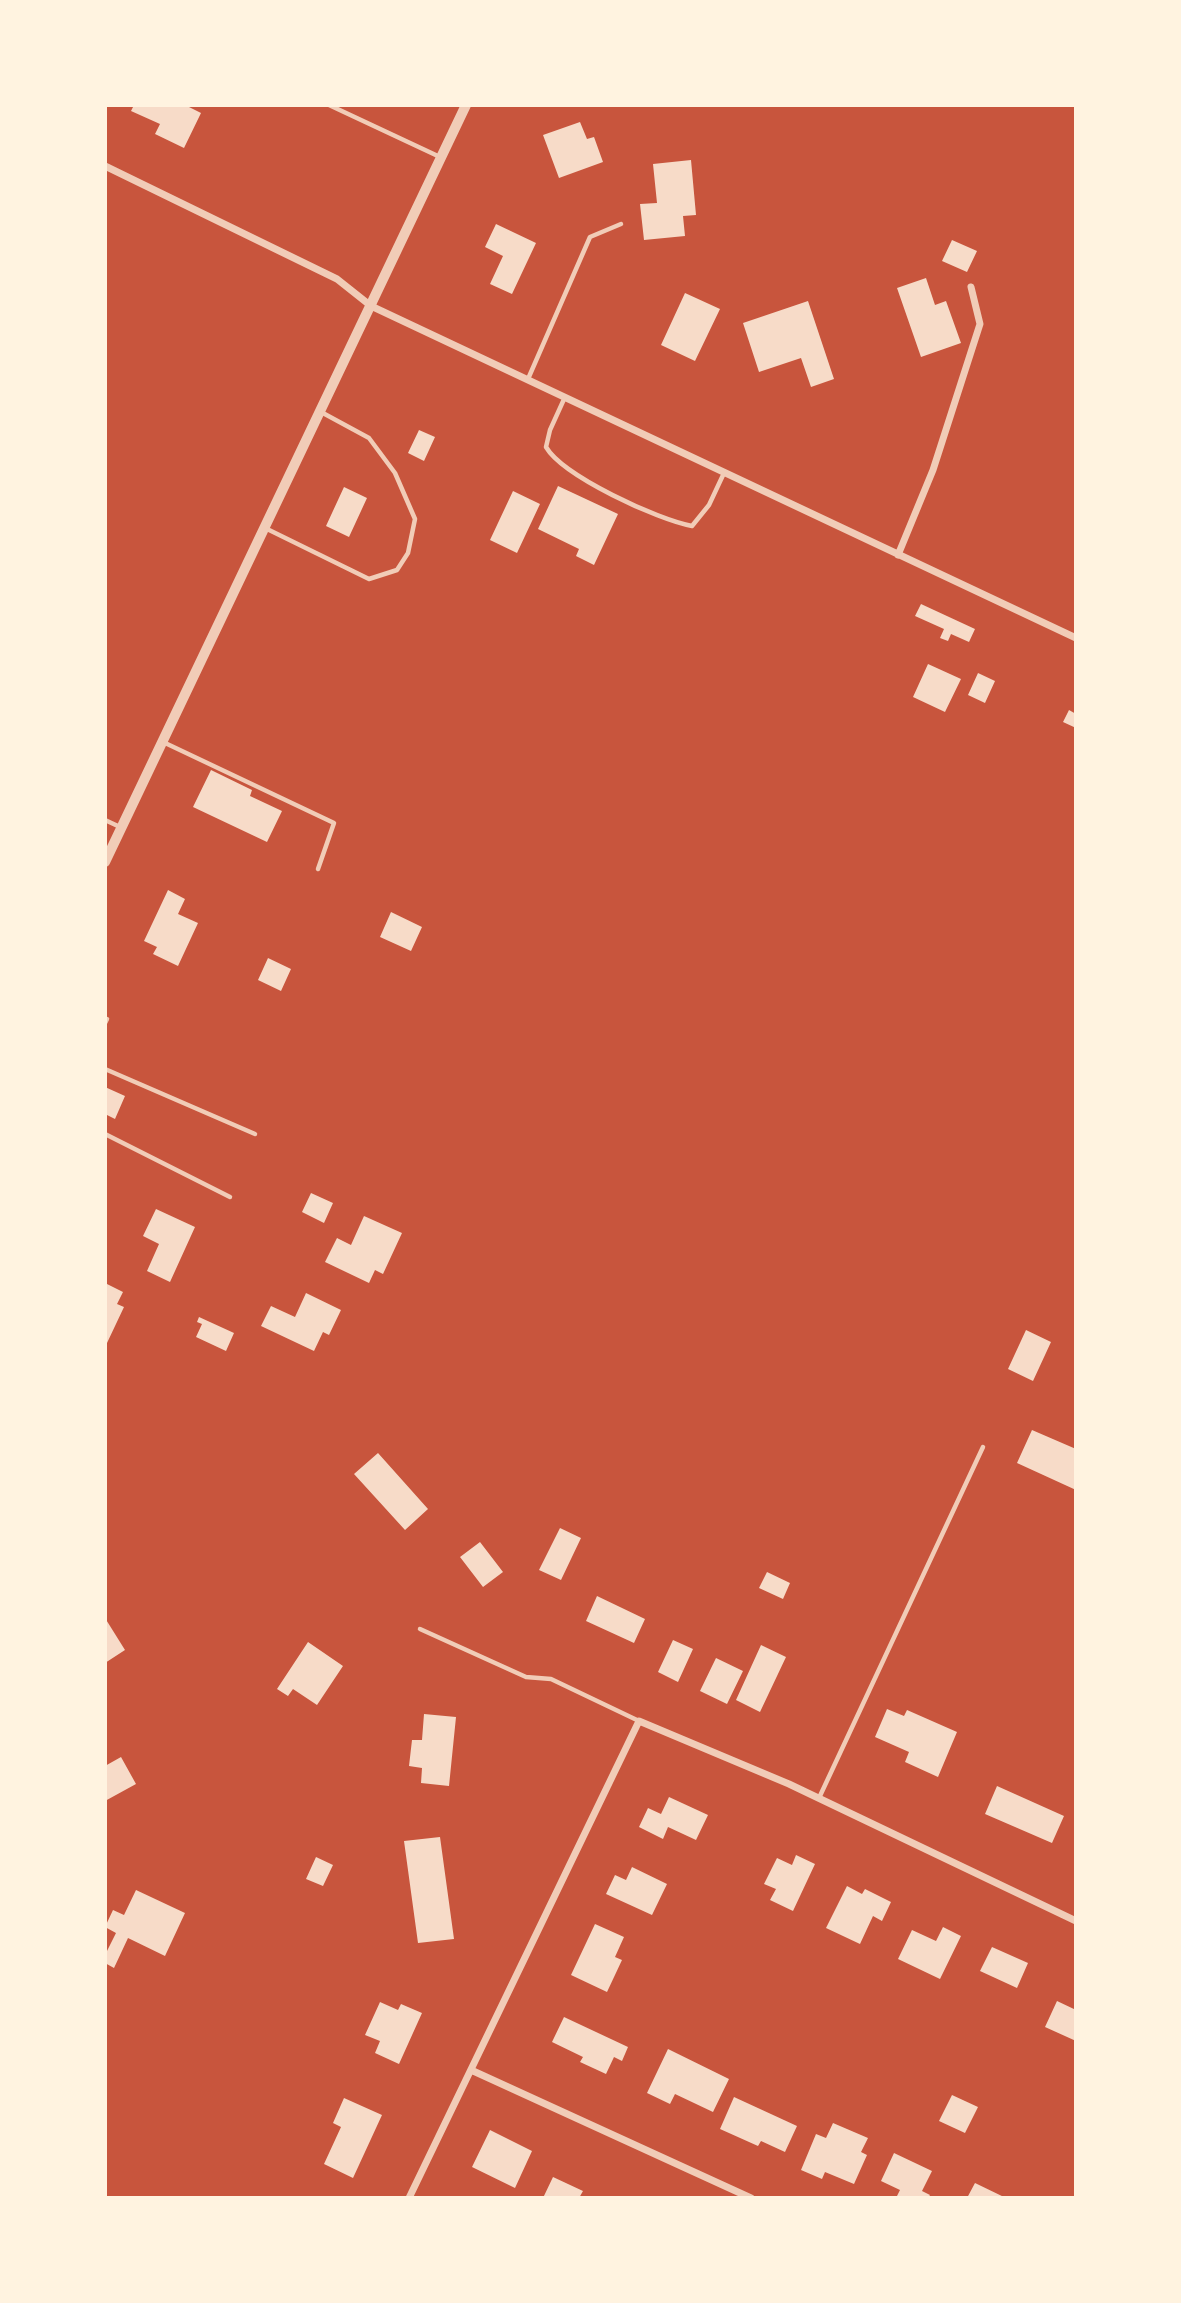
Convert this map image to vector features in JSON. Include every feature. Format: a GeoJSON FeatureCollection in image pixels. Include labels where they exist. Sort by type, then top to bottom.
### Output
{"type":"FeatureCollection","features":[{"type":"Feature","properties":{"kind":"street"},"geometry":{"type":"LineString","coordinates":[[105,862],[466,105]]}},
{"type":"Feature","properties":{"kind":"street"},"geometry":{"type":"LineString","coordinates":[[105,166],[337,279],[371,306],[1076,638]]}},
{"type":"Feature","properties":{"kind":"street"},"geometry":{"type":"LineString","coordinates":[[898,555],[933,470],[980,324],[971,288]]}},
{"type":"Feature","properties":{"kind":"street"},"geometry":{"type":"LineString","coordinates":[[409,2198],[639,1721],[819,1799],[1076,1921]]}},
{"type":"Feature","properties":{"kind":"street"},"geometry":{"type":"LineString","coordinates":[[471,2070],[751,2198]]}},
{"type":"Feature","properties":{"kind":"lane"},"geometry":{"type":"LineString","coordinates":[[329,105],[441,158]]}},
{"type":"Feature","properties":{"kind":"lane"},"geometry":{"type":"LineString","coordinates":[[528,379],[590,237],[621,224]]}},
{"type":"Feature","properties":{"kind":"lane"},"geometry":{"type":"LineString","coordinates":[[565,397],[550,430],[546,447],[553,459],[578,476],[658,516],[692,526],[709,505],[724,472]]}},
{"type":"Feature","properties":{"kind":"lane"},"geometry":{"type":"LineString","coordinates":[[264,527],[369,579],[397,570],[408,554],[415,519],[396,473],[369,438],[320,412]]}},
{"type":"Feature","properties":{"kind":"lane"},"geometry":{"type":"LineString","coordinates":[[162,742],[334,823],[318,869]]}},
{"type":"Feature","properties":{"kind":"lane"},"geometry":{"type":"LineString","coordinates":[[105,820],[121,828]]}},
{"type":"Feature","properties":{"kind":"lane"},"geometry":{"type":"LineString","coordinates":[[105,1069],[254,1134]]}},
{"type":"Feature","properties":{"kind":"lane"},"geometry":{"type":"LineString","coordinates":[[105,1134],[230,1197]]}},
{"type":"Feature","properties":{"kind":"lane"},"geometry":{"type":"LineString","coordinates":[[819,1799],[983,1447]]}},
{"type":"Feature","properties":{"kind":"lane"},"geometry":{"type":"LineString","coordinates":[[420,1629],[526,1678],[551,1679],[639,1721]]}},
{"type":"Feature","properties":{"kind":"building"},"geometry":{"type":"Polygon","coordinates":[[[134,105],[185,105],[201,113],[184,148],[155,134],[160,124],[131,111],[134,105]]]}},
{"type":"Feature","properties":{"kind":"building"},"geometry":{"type":"Polygon","coordinates":[[[580,122],[587,139],[594,137],[603,162],[559,178],[543,135],[580,122]]]}},
{"type":"Feature","properties":{"kind":"building"},"geometry":{"type":"Polygon","coordinates":[[[691,160],[696,215],[683,216],[685,236],[644,240],[640,204],[657,203],[653,164],[691,160]]]}},
{"type":"Feature","properties":{"kind":"building"},"geometry":{"type":"Polygon","coordinates":[[[496,224],[536,243],[512,294],[490,284],[503,256],[485,247],[496,224]]]}},
{"type":"Feature","properties":{"kind":"building"},"geometry":{"type":"Polygon","coordinates":[[[952,240],[977,251],[967,272],[942,261],[952,240]]]}},
{"type":"Feature","properties":{"kind":"building"},"geometry":{"type":"Polygon","coordinates":[[[926,278],[935,305],[946,301],[961,343],[921,357],[897,288],[926,278]]]}},
{"type":"Feature","properties":{"kind":"building"},"geometry":{"type":"Polygon","coordinates":[[[685,293],[720,309],[695,361],[661,345],[685,293]]]}},
{"type":"Feature","properties":{"kind":"building"},"geometry":{"type":"Polygon","coordinates":[[[808,301],[834,379],[811,387],[801,358],[759,372],[743,323],[808,301]]]}},
{"type":"Feature","properties":{"kind":"building"},"geometry":{"type":"Polygon","coordinates":[[[419,430],[435,437],[424,461],[408,453],[419,430]]]}},
{"type":"Feature","properties":{"kind":"building"},"geometry":{"type":"Polygon","coordinates":[[[558,486],[618,514],[594,565],[576,556],[579,549],[538,529],[558,486]]]}},
{"type":"Feature","properties":{"kind":"building"},"geometry":{"type":"Polygon","coordinates":[[[344,487],[367,498],[349,537],[326,526],[344,487]]]}},
{"type":"Feature","properties":{"kind":"building"},"geometry":{"type":"Polygon","coordinates":[[[513,491],[540,504],[517,553],[490,540],[513,491]]]}},
{"type":"Feature","properties":{"kind":"building"},"geometry":{"type":"Polygon","coordinates":[[[921,604],[975,629],[969,642],[951,634],[948,641],[940,638],[944,629],[915,616],[921,604]]]}},
{"type":"Feature","properties":{"kind":"building"},"geometry":{"type":"Polygon","coordinates":[[[928,664],[961,679],[945,712],[913,697],[928,664]]]}},
{"type":"Feature","properties":{"kind":"building"},"geometry":{"type":"Polygon","coordinates":[[[978,673],[995,681],[985,703],[968,695],[978,673]]]}},
{"type":"Feature","properties":{"kind":"building"},"geometry":{"type":"Polygon","coordinates":[[[1069,710],[1076,714],[1076,728],[1063,722],[1069,710]]]}},
{"type":"Feature","properties":{"kind":"building"},"geometry":{"type":"Polygon","coordinates":[[[211,770],[252,790],[250,796],[282,811],[267,842],[193,807],[211,770]]]}},
{"type":"Feature","properties":{"kind":"building"},"geometry":{"type":"Polygon","coordinates":[[[168,890],[185,899],[178,914],[198,923],[178,966],[153,954],[157,947],[144,941],[168,890]]]}},
{"type":"Feature","properties":{"kind":"building"},"geometry":{"type":"Polygon","coordinates":[[[391,912],[422,927],[411,951],[380,937],[391,912]]]}},
{"type":"Feature","properties":{"kind":"building"},"geometry":{"type":"Polygon","coordinates":[[[268,958],[291,969],[281,991],[258,980],[268,958]]]}},
{"type":"Feature","properties":{"kind":"building"},"geometry":{"type":"Polygon","coordinates":[[[105,1087],[125,1096],[115,1119],[105,1114],[105,1087]]]}},
{"type":"Feature","properties":{"kind":"building"},"geometry":{"type":"Polygon","coordinates":[[[311,1193],[333,1203],[324,1223],[302,1212],[311,1193]]]}},
{"type":"Feature","properties":{"kind":"building"},"geometry":{"type":"Polygon","coordinates":[[[156,1209],[195,1227],[170,1282],[147,1271],[159,1244],[143,1236],[156,1209]]]}},
{"type":"Feature","properties":{"kind":"building"},"geometry":{"type":"Polygon","coordinates":[[[364,1216],[402,1233],[383,1274],[375,1270],[369,1283],[325,1262],[337,1238],[351,1245],[364,1216]]]}},
{"type":"Feature","properties":{"kind":"building"},"geometry":{"type":"Polygon","coordinates":[[[105,1283],[123,1292],[117,1304],[124,1307],[107,1343],[105,1283]]]}},
{"type":"Feature","properties":{"kind":"building"},"geometry":{"type":"Polygon","coordinates":[[[306,1293],[341,1310],[329,1335],[323,1332],[314,1351],[261,1326],[271,1306],[295,1317],[306,1293]]]}},
{"type":"Feature","properties":{"kind":"building"},"geometry":{"type":"Polygon","coordinates":[[[199,1317],[234,1333],[226,1351],[196,1337],[202,1324],[197,1322],[199,1317]]]}},
{"type":"Feature","properties":{"kind":"building"},"geometry":{"type":"Polygon","coordinates":[[[1026,1330],[1051,1342],[1033,1381],[1008,1369],[1026,1330]]]}},
{"type":"Feature","properties":{"kind":"building"},"geometry":{"type":"Polygon","coordinates":[[[1032,1430],[1076,1449],[1076,1490],[1017,1463],[1032,1430]]]}},
{"type":"Feature","properties":{"kind":"building"},"geometry":{"type":"Polygon","coordinates":[[[378,1453],[428,1509],[405,1530],[354,1474],[378,1453]]]}},
{"type":"Feature","properties":{"kind":"building"},"geometry":{"type":"Polygon","coordinates":[[[560,1528],[581,1538],[561,1580],[539,1570],[560,1528]]]}},
{"type":"Feature","properties":{"kind":"building"},"geometry":{"type":"Polygon","coordinates":[[[480,1542],[503,1572],[483,1587],[460,1557],[480,1542]]]}},
{"type":"Feature","properties":{"kind":"building"},"geometry":{"type":"Polygon","coordinates":[[[767,1572],[790,1583],[783,1599],[759,1588],[767,1572]]]}},
{"type":"Feature","properties":{"kind":"building"},"geometry":{"type":"Polygon","coordinates":[[[597,1596],[645,1619],[634,1643],[586,1621],[597,1596]]]}},
{"type":"Feature","properties":{"kind":"building"},"geometry":{"type":"Polygon","coordinates":[[[105,1618],[125,1650],[105,1663],[105,1618]]]}},
{"type":"Feature","properties":{"kind":"building"},"geometry":{"type":"Polygon","coordinates":[[[673,1640],[693,1649],[678,1682],[658,1672],[673,1640]]]}},
{"type":"Feature","properties":{"kind":"building"},"geometry":{"type":"Polygon","coordinates":[[[308,1642],[343,1666],[317,1705],[293,1689],[288,1696],[277,1689],[308,1642]]]}},
{"type":"Feature","properties":{"kind":"building"},"geometry":{"type":"Polygon","coordinates":[[[761,1645],[786,1657],[760,1712],[736,1700],[761,1645]]]}},
{"type":"Feature","properties":{"kind":"building"},"geometry":{"type":"Polygon","coordinates":[[[716,1658],[743,1671],[727,1704],[700,1691],[716,1658]]]}},
{"type":"Feature","properties":{"kind":"building"},"geometry":{"type":"Polygon","coordinates":[[[887,1709],[904,1716],[907,1710],[957,1732],[938,1777],[905,1762],[909,1752],[875,1737],[887,1709]]]}},
{"type":"Feature","properties":{"kind":"building"},"geometry":{"type":"Polygon","coordinates":[[[424,1714],[456,1717],[449,1786],[421,1783],[422,1768],[409,1766],[412,1740],[422,1740],[424,1714]]]}},
{"type":"Feature","properties":{"kind":"building"},"geometry":{"type":"Polygon","coordinates":[[[121,1757],[136,1784],[105,1801],[105,1766],[121,1757]]]}},
{"type":"Feature","properties":{"kind":"building"},"geometry":{"type":"Polygon","coordinates":[[[997,1786],[1064,1816],[1052,1843],[985,1814],[997,1786]]]}},
{"type":"Feature","properties":{"kind":"building"},"geometry":{"type":"Polygon","coordinates":[[[669,1797],[708,1815],[696,1840],[668,1827],[663,1839],[639,1827],[648,1808],[661,1814],[669,1797]]]}},
{"type":"Feature","properties":{"kind":"building"},"geometry":{"type":"Polygon","coordinates":[[[440,1837],[454,1939],[418,1943],[404,1841],[440,1837]]]}},
{"type":"Feature","properties":{"kind":"building"},"geometry":{"type":"Polygon","coordinates":[[[796,1855],[815,1864],[793,1911],[770,1900],[776,1889],[764,1884],[777,1858],[792,1865],[796,1855]]]}},
{"type":"Feature","properties":{"kind":"building"},"geometry":{"type":"Polygon","coordinates":[[[316,1857],[333,1865],[323,1886],[306,1879],[316,1857]]]}},
{"type":"Feature","properties":{"kind":"building"},"geometry":{"type":"Polygon","coordinates":[[[632,1867],[667,1884],[652,1915],[606,1894],[615,1875],[626,1880],[632,1867]]]}},
{"type":"Feature","properties":{"kind":"building"},"geometry":{"type":"Polygon","coordinates":[[[847,1886],[862,1894],[865,1889],[891,1902],[882,1921],[873,1916],[860,1944],[826,1928],[847,1886]]]}},
{"type":"Feature","properties":{"kind":"building"},"geometry":{"type":"Polygon","coordinates":[[[136,1890],[185,1913],[165,1956],[128,1938],[114,1968],[105,1963],[105,1955],[116,1933],[105,1927],[113,1910],[124,1915],[136,1890]]]}},
{"type":"Feature","properties":{"kind":"building"},"geometry":{"type":"Polygon","coordinates":[[[595,1924],[624,1937],[615,1957],[622,1960],[607,1992],[571,1975],[595,1924]]]}},
{"type":"Feature","properties":{"kind":"building"},"geometry":{"type":"Polygon","coordinates":[[[943,1927],[961,1936],[940,1979],[898,1959],[912,1930],[936,1941],[943,1927]]]}},
{"type":"Feature","properties":{"kind":"building"},"geometry":{"type":"Polygon","coordinates":[[[992,1947],[1028,1963],[1017,1988],[980,1971],[992,1947]]]}},
{"type":"Feature","properties":{"kind":"building"},"geometry":{"type":"Polygon","coordinates":[[[1057,2001],[1076,2010],[1076,2041],[1045,2027],[1057,2001]]]}},
{"type":"Feature","properties":{"kind":"building"},"geometry":{"type":"Polygon","coordinates":[[[380,2002],[398,2010],[401,2004],[422,2013],[399,2064],[375,2053],[380,2041],[365,2035],[380,2002]]]}},
{"type":"Feature","properties":{"kind":"building"},"geometry":{"type":"Polygon","coordinates":[[[564,2017],[628,2047],[622,2061],[614,2057],[606,2074],[580,2062],[583,2057],[552,2042],[564,2017]]]}},
{"type":"Feature","properties":{"kind":"building"},"geometry":{"type":"Polygon","coordinates":[[[668,2049],[729,2079],[713,2112],[675,2094],[670,2104],[647,2093],[668,2049]]]}},
{"type":"Feature","properties":{"kind":"building"},"geometry":{"type":"Polygon","coordinates":[[[952,2095],[978,2107],[965,2133],[939,2121],[952,2095]]]}},
{"type":"Feature","properties":{"kind":"building"},"geometry":{"type":"Polygon","coordinates":[[[734,2097],[797,2126],[785,2152],[761,2141],[758,2146],[720,2129],[734,2097]]]}},
{"type":"Feature","properties":{"kind":"building"},"geometry":{"type":"Polygon","coordinates":[[[344,2098],[382,2115],[353,2178],[324,2164],[341,2127],[333,2123],[344,2098]]]}},
{"type":"Feature","properties":{"kind":"building"},"geometry":{"type":"Polygon","coordinates":[[[833,2123],[868,2138],[861,2152],[867,2155],[854,2184],[825,2172],[822,2179],[801,2170],[816,2134],[826,2138],[833,2123]]]}},
{"type":"Feature","properties":{"kind":"building"},"geometry":{"type":"Polygon","coordinates":[[[490,2130],[532,2151],[515,2188],[472,2167],[490,2130]]]}},
{"type":"Feature","properties":{"kind":"building"},"geometry":{"type":"Polygon","coordinates":[[[894,2153],[932,2171],[922,2191],[930,2195],[928,2198],[896,2198],[900,2190],[881,2181],[894,2153]]]}},
{"type":"Feature","properties":{"kind":"building"},"geometry":{"type":"Polygon","coordinates":[[[553,2177],[583,2191],[579,2198],[543,2198],[553,2177]]]}},
{"type":"Feature","properties":{"kind":"building"},"geometry":{"type":"Polygon","coordinates":[[[975,2183],[1006,2198],[967,2198],[975,2183]]]}}]}
